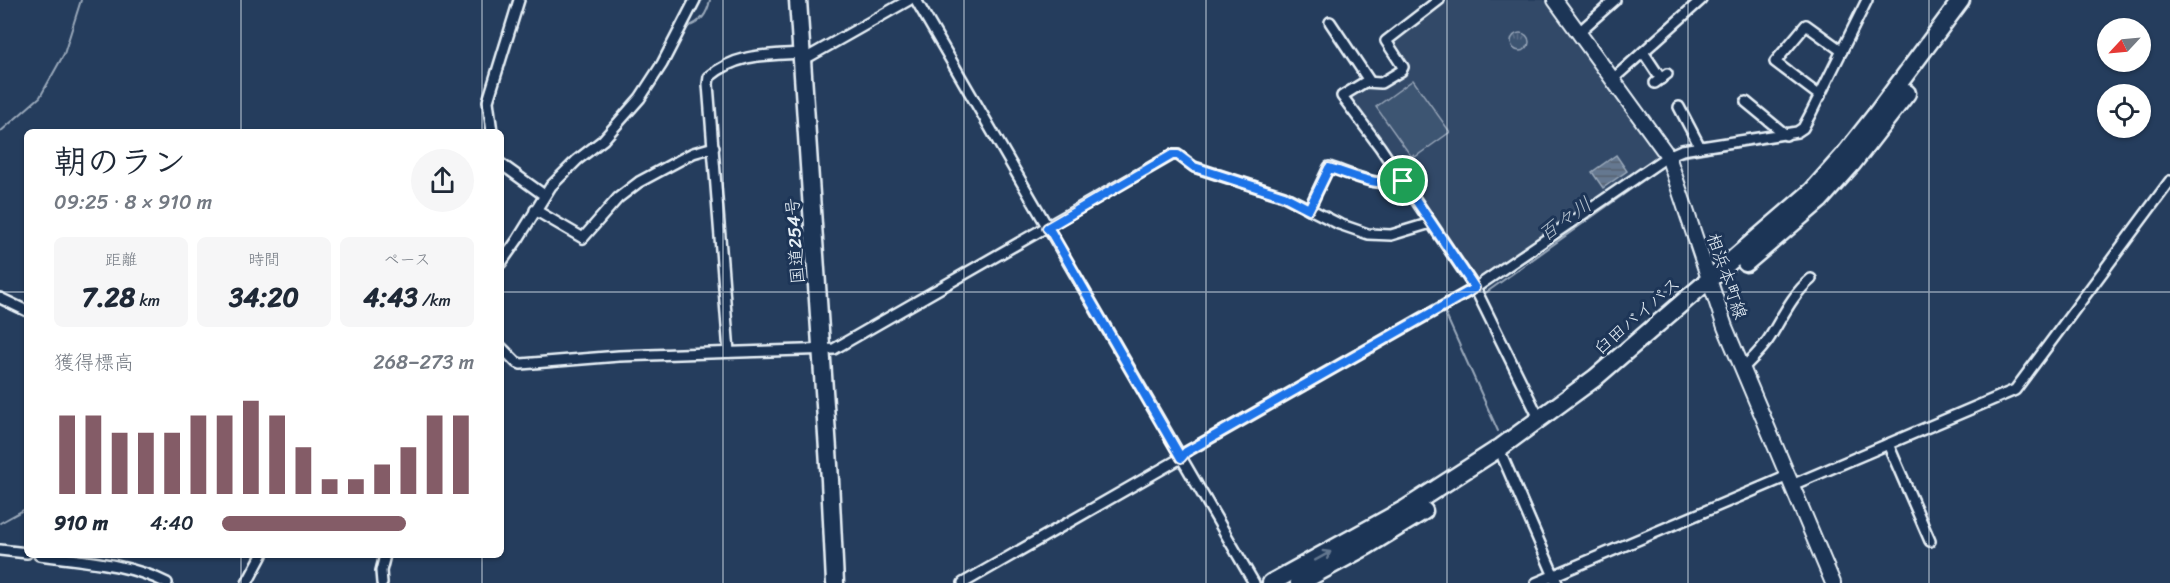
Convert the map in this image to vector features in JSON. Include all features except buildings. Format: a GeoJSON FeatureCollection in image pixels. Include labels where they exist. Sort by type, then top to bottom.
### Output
{"type":"FeatureCollection","features":[{"type":"Feature","properties":{"kind":"highway","name":"国道254号"},"geometry":{"type":"LineString","coordinates":[[798,0],[830,480],[834,583]]}},
{"type":"Feature","properties":{"kind":"highway","name":"臼田バイパス"},"geometry":{"type":"LineString","coordinates":[[1299,583],[1411,519],[1545,430],[1601,387],[1812,191],[1845,156],[1961,0]]}},
{"type":"Feature","properties":{"kind":"highway","name":"臼田バイパス"},"geometry":{"type":"LineString","coordinates":[[1271,583],[1405,509],[1540,420],[1820,200],[1883,126],[1974,0]]}},
{"type":"Feature","properties":{"kind":"highway","name":"国道254号"},"geometry":{"type":"LineString","coordinates":[[830,480],[842,583]]}},
{"type":"Feature","properties":{"kind":"main road","name":"相浜本町線"},"geometry":{"type":"LineString","coordinates":[[1555,0],[1668,156],[1710,287],[1742,369],[1833,583]]}},
{"type":"Feature","properties":{"kind":"street"},"geometry":{"type":"LineString","coordinates":[[492,129],[488,101],[519,0]]}},
{"type":"Feature","properties":{"kind":"street"},"geometry":{"type":"LineString","coordinates":[[504,259],[540,201],[558,178],[603,140],[640,98],[662,64],[695,0]]}},
{"type":"Feature","properties":{"kind":"street"},"geometry":{"type":"LineString","coordinates":[[729,352],[708,84],[710,77],[718,69],[742,58],[802,57],[909,0]]}},
{"type":"Feature","properties":{"kind":"street"},"geometry":{"type":"LineString","coordinates":[[916,0],[1254,583]]}},
{"type":"Feature","properties":{"kind":"street"},"geometry":{"type":"LineString","coordinates":[[1439,0],[1386,41],[1403,67],[1401,71],[1381,83],[1365,82],[1342,96],[1475,288],[1540,420]]}},
{"type":"Feature","properties":{"kind":"street"},"geometry":{"type":"LineString","coordinates":[[1579,32],[1615,0]]}},
{"type":"Feature","properties":{"kind":"street"},"geometry":{"type":"LineString","coordinates":[[1613,79],[1701,0]]}},
{"type":"Feature","properties":{"kind":"street"},"geometry":{"type":"LineString","coordinates":[[963,583],[1181,458],[1186,452],[1475,288],[1668,156],[1682,150],[1786,135],[1803,128],[1867,0]]}},
{"type":"Feature","properties":{"kind":"street"},"geometry":{"type":"LineString","coordinates":[[1330,22],[1370,82]]}},
{"type":"Feature","properties":{"kind":"street"},"geometry":{"type":"LineString","coordinates":[[1820,96],[1775,62],[1806,25],[1842,51]]}},
{"type":"Feature","properties":{"kind":"street"},"geometry":{"type":"LineString","coordinates":[[1643,52],[1661,79]]}},
{"type":"Feature","properties":{"kind":"street"},"geometry":{"type":"LineString","coordinates":[[1746,102],[1786,135]]}},
{"type":"Feature","properties":{"kind":"street"},"geometry":{"type":"LineString","coordinates":[[1679,106],[1700,147]]}},
{"type":"Feature","properties":{"kind":"street"},"geometry":{"type":"LineString","coordinates":[[504,167],[583,238],[618,198],[639,182],[693,153],[714,147]]}},
{"type":"Feature","properties":{"kind":"street"},"geometry":{"type":"LineString","coordinates":[[504,350],[521,364],[619,356],[729,352],[741,354],[834,349],[1172,155],[1178,155],[1194,167],[1284,196],[1339,224],[1368,234],[1391,235],[1431,223]]}},
{"type":"Feature","properties":{"kind":"street"},"geometry":{"type":"LineString","coordinates":[[1309,209],[1329,168],[1376,183],[1391,184],[1403,181]]}},
{"type":"Feature","properties":{"kind":"street"},"geometry":{"type":"LineString","coordinates":[[1536,583],[1556,579],[2015,390],[2170,181]]}},
{"type":"Feature","properties":{"kind":"street"},"geometry":{"type":"LineString","coordinates":[[1742,369],[1770,338],[1786,308],[1811,279]]}},
{"type":"Feature","properties":{"kind":"street"},"geometry":{"type":"LineString","coordinates":[[0,298],[24,310]]}},
{"type":"Feature","properties":{"kind":"street"},"geometry":{"type":"LineString","coordinates":[[1888,444],[1930,541]]}},
{"type":"Feature","properties":{"kind":"street"},"geometry":{"type":"LineString","coordinates":[[1503,458],[1556,579]]}},
{"type":"Feature","properties":{"kind":"street"},"geometry":{"type":"LineString","coordinates":[[0,550],[24,554]]}},
{"type":"Feature","properties":{"kind":"street"},"geometry":{"type":"LineString","coordinates":[[64,558],[114,564],[155,577],[166,583]]}},
{"type":"Feature","properties":{"kind":"street"},"geometry":{"type":"LineString","coordinates":[[247,583],[260,558]]}},
{"type":"Feature","properties":{"kind":"street"},"geometry":{"type":"LineString","coordinates":[[382,583],[381,570],[384,558]]}},
{"type":"Feature","properties":{"kind":"shaded area"},"geometry":{"type":"Polygon","coordinates":[[[1449,0],[1544,0],[1660,155],[1479,280],[1347,97],[1369,86],[1380,86],[1409,71],[1391,43],[1449,0]]]}},
{"type":"Feature","properties":{"kind":"shaded area"},"geometry":{"type":"Polygon","coordinates":[[[1616,155],[1627,171],[1603,188],[1592,172],[1616,155]]]}},
{"type":"Feature","properties":{"kind":"green space"},"geometry":{"type":"Polygon","coordinates":[[[1520,33],[1526,36],[1529,42],[1526,48],[1520,51],[1514,48],[1511,42],[1514,36],[1520,33]]]}},
{"type":"Feature","properties":{"kind":"green space"},"geometry":{"type":"Polygon","coordinates":[[[1413,80],[1450,132],[1415,157],[1411,156],[1376,107],[1413,80]]]}},
{"type":"Feature","properties":{"kind":"waterway"},"geometry":{"type":"LineString","coordinates":[[0,132],[40,97],[64,54],[81,0]]}},
{"type":"Feature","properties":{"kind":"waterway"},"geometry":{"type":"LineString","coordinates":[[668,62],[687,27],[703,17],[710,0]]}},
{"type":"Feature","properties":{"kind":"waterway"},"geometry":{"type":"LineString","coordinates":[[1845,54],[1872,0]]}},
{"type":"Feature","properties":{"kind":"waterway"},"geometry":{"type":"LineString","coordinates":[[1809,127],[1823,100]]}},
{"type":"Feature","properties":{"kind":"waterway"},"geometry":{"type":"LineString","coordinates":[[567,176],[607,143],[620,127]]}},
{"type":"Feature","properties":{"kind":"waterway"},"geometry":{"type":"LineString","coordinates":[[1677,158],[1798,136]]}},
{"type":"Feature","properties":{"kind":"waterway","name":"百々川"},"geometry":{"type":"LineString","coordinates":[[1484,294],[1662,167]]}},
{"type":"Feature","properties":{"kind":"waterway"},"geometry":{"type":"LineString","coordinates":[[504,173],[539,197]]}},
{"type":"Feature","properties":{"kind":"waterway"},"geometry":{"type":"LineString","coordinates":[[1447,308],[1445,313],[1498,431]]}},
{"type":"Feature","properties":{"kind":"waterway"},"geometry":{"type":"LineString","coordinates":[[1516,473],[1557,569]]}},
{"type":"Feature","properties":{"kind":"waterway"},"geometry":{"type":"LineString","coordinates":[[0,523],[24,510]]}},
{"type":"Feature","properties":{"kind":"waterway"},"geometry":{"type":"LineString","coordinates":[[1559,575],[1563,583]]}},
{"type":"Feature","properties":{"kind":"route"},"geometry":{"type":"LineString","coordinates":[[1172,155],[1178,155],[1194,167],[1275,195],[1284,196],[1309,209],[1329,168],[1376,183],[1391,184],[1403,181],[1475,288],[1186,452],[1181,458],[1047,228],[1172,155]]}}]}
